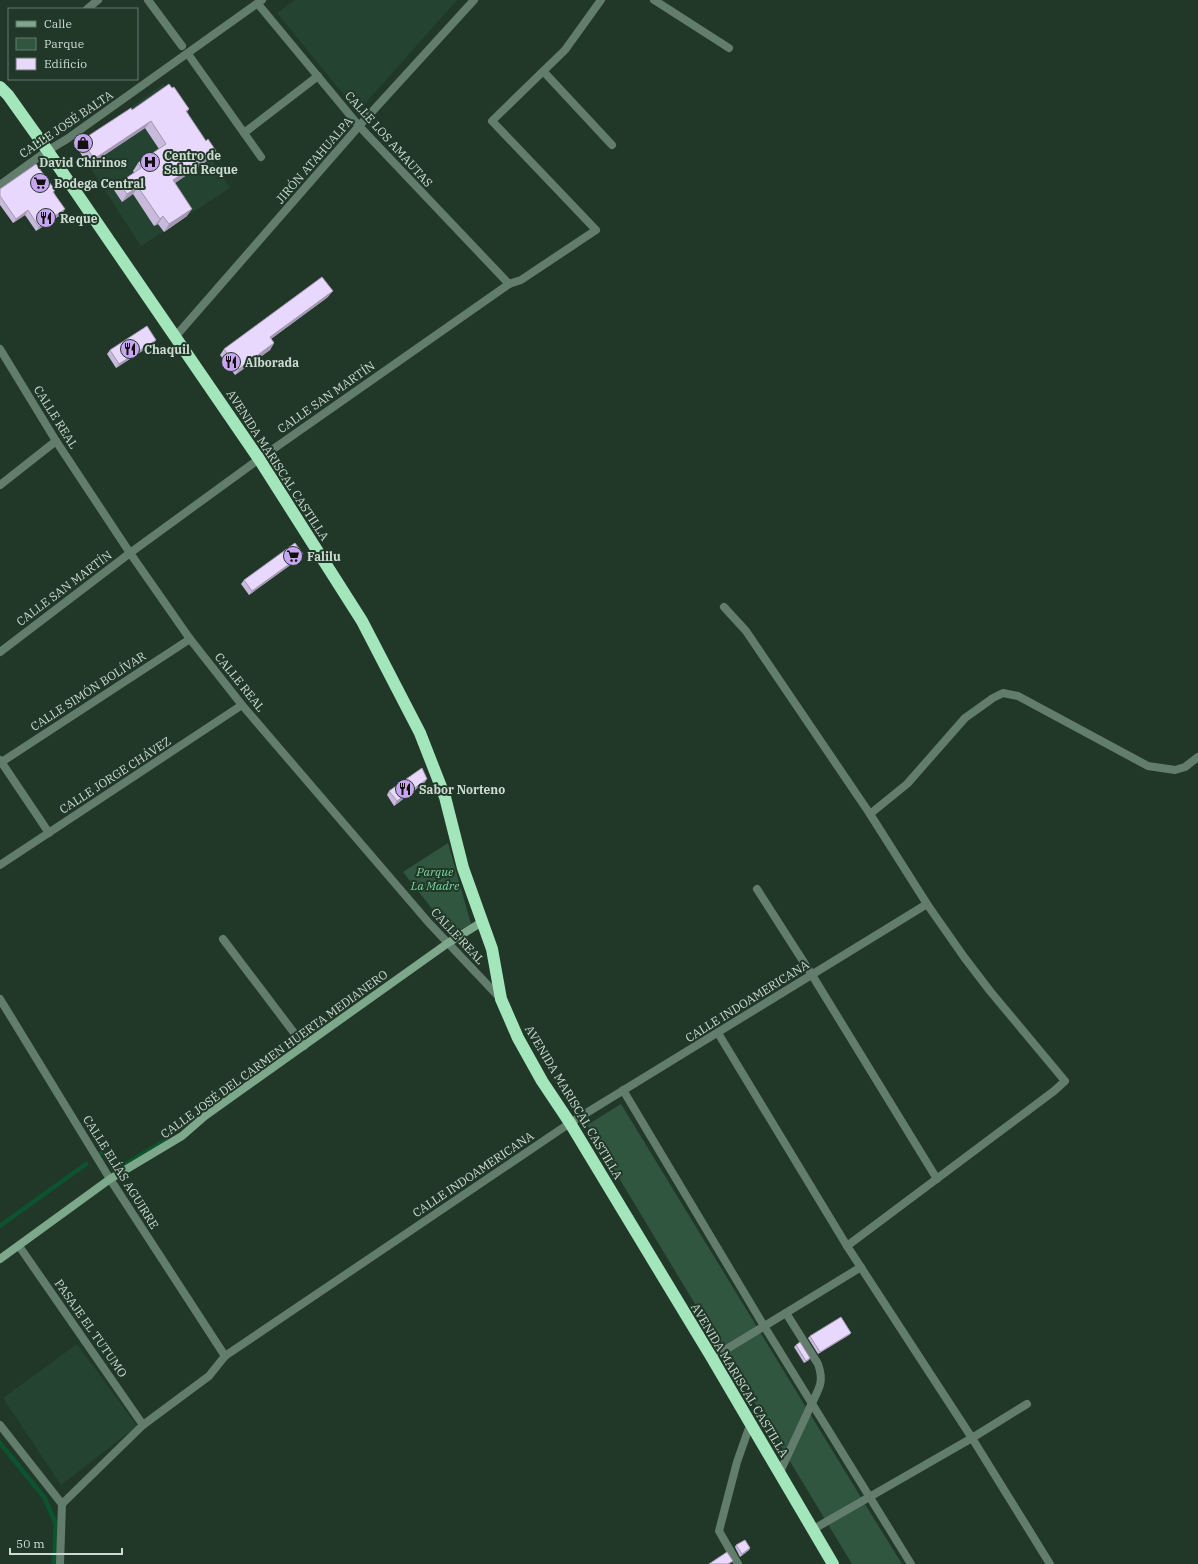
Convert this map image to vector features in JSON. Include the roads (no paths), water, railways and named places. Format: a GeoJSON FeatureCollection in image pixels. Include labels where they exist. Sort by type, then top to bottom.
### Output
{"type":"FeatureCollection","features":[{"type":"Feature","properties":{"kind":"highway","name":"AVENIDA MARISCAL CASTILLA"},"geometry":{"type":"LineString","coordinates":[[0,87],[8,95],[47,151],[259,459],[362,621],[420,733],[445,797],[463,868],[492,949],[501,999],[518,1038],[542,1081],[570,1123],[712,1358],[833,1564]]}},
{"type":"Feature","properties":{"kind":"street"},"geometry":{"type":"LineString","coordinates":[[88,8],[98,0]]}},
{"type":"Feature","properties":{"kind":"street"},"geometry":{"type":"LineString","coordinates":[[148,0],[182,46]]}},
{"type":"Feature","properties":{"kind":"street","name":"JIRÓN ATAHUALPA"},"geometry":{"type":"LineString","coordinates":[[175,337],[359,126],[474,0]]}},
{"type":"Feature","properties":{"kind":"street"},"geometry":{"type":"LineString","coordinates":[[601,0],[565,50],[544,72],[612,145]]}},
{"type":"Feature","properties":{"kind":"street"},"geometry":{"type":"LineString","coordinates":[[654,0],[728,48]]}},
{"type":"Feature","properties":{"kind":"street","name":"CALLE LOS AMAUTAS"},"geometry":{"type":"LineString","coordinates":[[260,2],[359,126],[509,284]]}},
{"type":"Feature","properties":{"kind":"street","name":"CALLE JOSÉ BALTA"},"geometry":{"type":"LineString","coordinates":[[0,185],[260,2]]}},
{"type":"Feature","properties":{"kind":"street"},"geometry":{"type":"LineString","coordinates":[[188,54],[261,157]]}},
{"type":"Feature","properties":{"kind":"street","name":"CALLE SAN MARTÍN"},"geometry":{"type":"LineString","coordinates":[[0,652],[130,553],[259,459],[509,284],[521,280],[596,230],[492,121],[544,72]]}},
{"type":"Feature","properties":{"kind":"street"},"geometry":{"type":"LineString","coordinates":[[244,133],[318,76]]}},
{"type":"Feature","properties":{"kind":"street","name":"CALLE REAL"},"geometry":{"type":"LineString","coordinates":[[0,349],[56,441],[130,553],[190,639],[242,705],[429,923],[501,999]]}},
{"type":"Feature","properties":{"kind":"street"},"geometry":{"type":"LineString","coordinates":[[0,484],[56,441]]}},
{"type":"Feature","properties":{"kind":"street"},"geometry":{"type":"LineString","coordinates":[[724,607],[746,631],[870,814],[927,904],[981,980],[1065,1081],[1054,1091],[847,1246]]}},
{"type":"Feature","properties":{"kind":"street","name":"CALLE SIMÓN BOLÍVAR"},"geometry":{"type":"LineString","coordinates":[[1,762],[190,639]]}},
{"type":"Feature","properties":{"kind":"street"},"geometry":{"type":"LineString","coordinates":[[870,814],[907,784],[965,718],[993,698],[1003,693],[1018,696],[1148,766],[1175,770],[1185,767],[1198,757]]}},
{"type":"Feature","properties":{"kind":"street","name":"CALLE JORGE CHÁVEZ"},"geometry":{"type":"LineString","coordinates":[[0,865],[242,705]]}},
{"type":"Feature","properties":{"kind":"street"},"geometry":{"type":"LineString","coordinates":[[1,762],[50,832]]}},
{"type":"Feature","properties":{"kind":"street"},"geometry":{"type":"LineString","coordinates":[[757,889],[812,975],[937,1179]]}},
{"type":"Feature","properties":{"kind":"street","name":"CALLE INDOAMERICANA"},"geometry":{"type":"LineString","coordinates":[[62,1504],[143,1425],[209,1376],[225,1356],[570,1123],[927,904]]}},
{"type":"Feature","properties":{"kind":"street","name":"CALLE JOSÉ DEL CARMEN HUERTA MEDIANERO"},"geometry":{"type":"LineString","coordinates":[[0,1259],[110,1179],[182,1136],[206,1116],[304,1046],[448,944],[482,922]]}},
{"type":"Feature","properties":{"kind":"street"},"geometry":{"type":"LineString","coordinates":[[223,939],[304,1046]]}},
{"type":"Feature","properties":{"kind":"street","name":"CALLE ELÍAS AGUIRRE"},"geometry":{"type":"LineString","coordinates":[[0,999],[110,1179],[225,1356]]}},
{"type":"Feature","properties":{"kind":"street"},"geometry":{"type":"LineString","coordinates":[[718,1032],[847,1246],[972,1438],[1050,1564]]}},
{"type":"Feature","properties":{"kind":"street"},"geometry":{"type":"LineString","coordinates":[[623,1090],[764,1326],[912,1564]]}},
{"type":"Feature","properties":{"kind":"street","name":"PASAJE EL TUTUMO"},"geometry":{"type":"LineString","coordinates":[[19,1246],[143,1425]]}},
{"type":"Feature","properties":{"kind":"street"},"geometry":{"type":"LineString","coordinates":[[712,1358],[861,1267]]}},
{"type":"Feature","properties":{"kind":"street"},"geometry":{"type":"LineString","coordinates":[[779,1474],[821,1385],[821,1373],[818,1364],[786,1313]]}},
{"type":"Feature","properties":{"kind":"street"},"geometry":{"type":"LineString","coordinates":[[812,1530],[972,1438],[1027,1404]]}},
{"type":"Feature","properties":{"kind":"street"},"geometry":{"type":"LineString","coordinates":[[738,1564],[719,1531],[737,1462],[750,1425]]}},
{"type":"Feature","properties":{"kind":"street"},"geometry":{"type":"LineString","coordinates":[[0,1426],[62,1504],[60,1564]]}},
{"type":"Feature","properties":{"kind":"waterway"},"geometry":{"type":"LineString","coordinates":[[101,1153],[110,1154],[113,1169],[118,1169],[166,1140]]}},
{"type":"Feature","properties":{"kind":"waterway"},"geometry":{"type":"LineString","coordinates":[[0,1226],[86,1164]]}},
{"type":"Feature","properties":{"kind":"waterway"},"geometry":{"type":"LineString","coordinates":[[0,1443],[44,1497],[56,1524],[54,1564]]}},
{"type":"Feature","properties":{"kind":"place","name":"David Chirinos"},"geometry":{"type":"Point","coordinates":[83,143]}},
{"type":"Feature","properties":{"kind":"place","name":"Centro de Salud Reque"},"geometry":{"type":"Point","coordinates":[150,162]}},
{"type":"Feature","properties":{"kind":"place","name":"Bodega Central"},"geometry":{"type":"Point","coordinates":[40,183]}},
{"type":"Feature","properties":{"kind":"place","name":"Reque"},"geometry":{"type":"Point","coordinates":[46,218]}},
{"type":"Feature","properties":{"kind":"place","name":"Chaquil"},"geometry":{"type":"Point","coordinates":[130,349]}},
{"type":"Feature","properties":{"kind":"place","name":"Alborada"},"geometry":{"type":"Point","coordinates":[231,362]}},
{"type":"Feature","properties":{"kind":"place","name":"Falilu"},"geometry":{"type":"Point","coordinates":[293,556]}},
{"type":"Feature","properties":{"kind":"place","name":"Sabor Norteno"},"geometry":{"type":"Point","coordinates":[405,789]}},
{"type":"Feature","properties":{"kind":"park label","name":"Parque La Madre"},"geometry":{"type":"Point","coordinates":[435,878]}}]}
